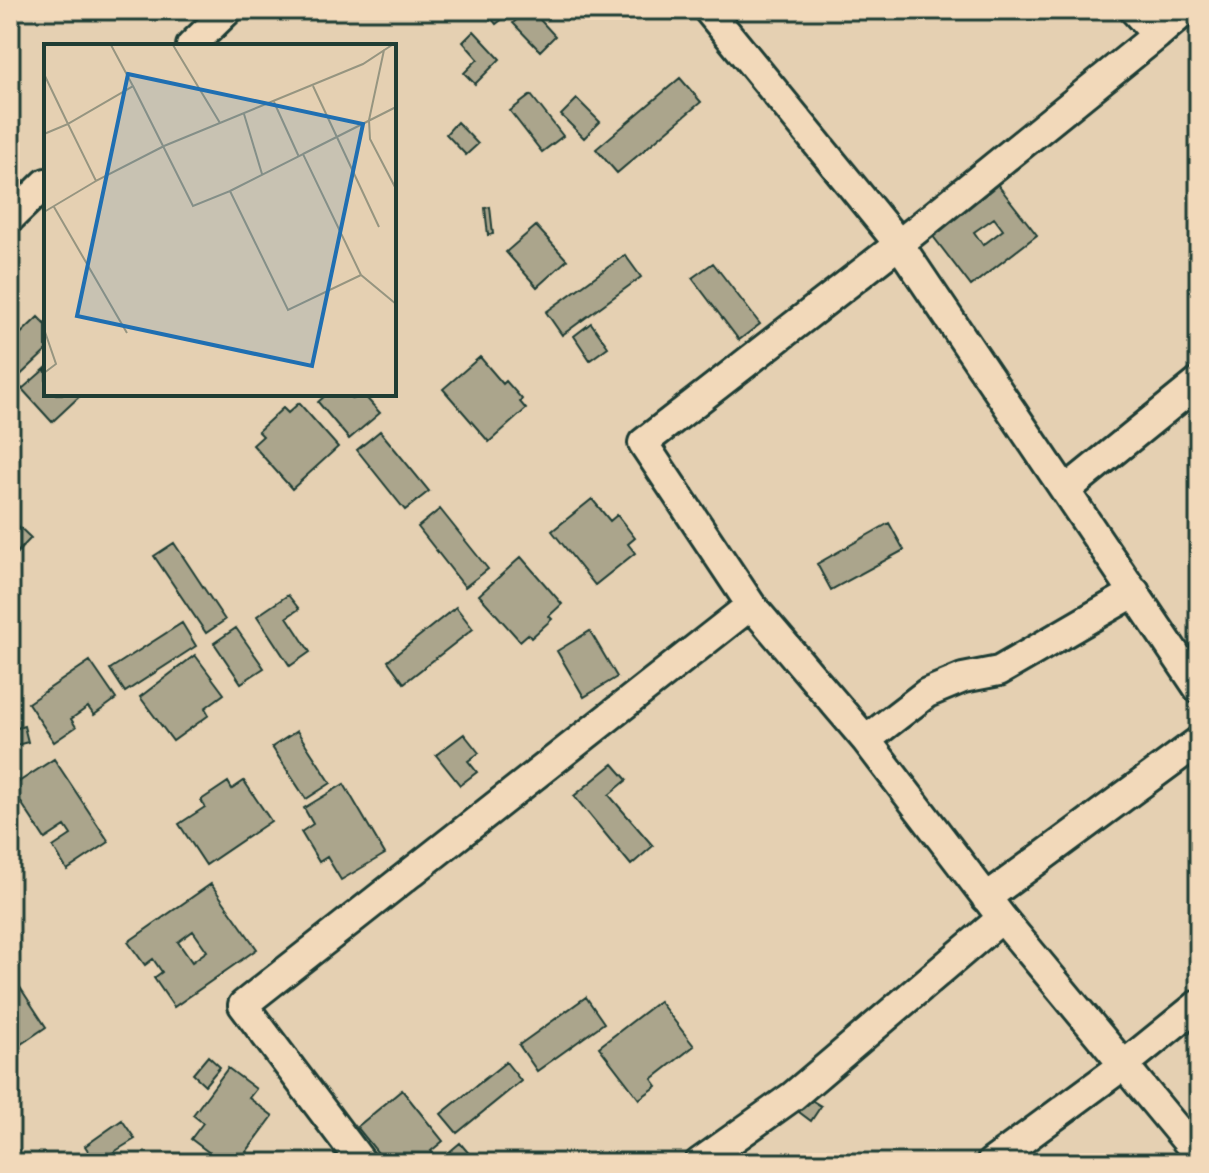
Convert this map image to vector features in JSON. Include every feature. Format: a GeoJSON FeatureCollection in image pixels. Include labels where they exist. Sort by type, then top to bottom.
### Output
{"type":"FeatureCollection","features":[{"type":"Feature","properties":{"kind":"street"},"geometry":{"type":"LineString","coordinates":[[193,44],[228,10]]}},
{"type":"Feature","properties":{"kind":"street"},"geometry":{"type":"LineString","coordinates":[[708,10],[899,244],[1199,689]]}},
{"type":"Feature","properties":{"kind":"street"},"geometry":{"type":"LineString","coordinates":[[1134,10],[1157,35]]}},
{"type":"Feature","properties":{"kind":"street"},"geometry":{"type":"LineString","coordinates":[[1186,10],[899,244],[643,443],[751,605],[866,740],[994,908],[1199,1156]]}},
{"type":"Feature","properties":{"kind":"street"},"geometry":{"type":"LineString","coordinates":[[10,218],[44,185]]}},
{"type":"Feature","properties":{"kind":"street"},"geometry":{"type":"LineString","coordinates":[[1066,490],[1199,382]]}},
{"type":"Feature","properties":{"kind":"street"},"geometry":{"type":"LineString","coordinates":[[866,740],[927,693],[963,678],[999,671],[1135,592]]}},
{"type":"Feature","properties":{"kind":"street"},"geometry":{"type":"LineString","coordinates":[[362,1163],[243,1005],[751,605]]}},
{"type":"Feature","properties":{"kind":"street"},"geometry":{"type":"LineString","coordinates":[[699,1163],[793,1096],[994,908],[1199,741]]}},
{"type":"Feature","properties":{"kind":"street"},"geometry":{"type":"LineString","coordinates":[[991,1163],[1125,1064],[1199,1004]]}},
{"type":"Feature","properties":{"kind":"building"},"geometry":{"type":"Polygon","coordinates":[[[485,10],[514,10],[496,24],[485,10]]]}},
{"type":"Feature","properties":{"kind":"building"},"geometry":{"type":"Polygon","coordinates":[[[531,10],[555,36],[540,51],[513,23],[531,10]]]}},
{"type":"Feature","properties":{"kind":"building"},"geometry":{"type":"Polygon","coordinates":[[[474,31],[500,59],[475,84],[464,73],[478,59],[463,42],[474,31]]]}},
{"type":"Feature","properties":{"kind":"building"},"geometry":{"type":"Polygon","coordinates":[[[680,78],[701,102],[617,173],[596,149],[680,78]]]}},
{"type":"Feature","properties":{"kind":"building"},"geometry":{"type":"Polygon","coordinates":[[[531,95],[563,136],[542,152],[510,111],[531,95]]]}},
{"type":"Feature","properties":{"kind":"building"},"geometry":{"type":"Polygon","coordinates":[[[577,99],[600,122],[584,138],[561,115],[577,99]]]}},
{"type":"Feature","properties":{"kind":"building"},"geometry":{"type":"Polygon","coordinates":[[[457,122],[478,144],[466,155],[446,134],[457,122]]]}},
{"type":"Feature","properties":{"kind":"building"},"geometry":{"type":"Polygon","coordinates":[[[994,180],[1037,235],[971,286],[932,235],[979,199],[976,195],[994,180]],[[994,218],[974,232],[983,245],[1003,230],[994,218]]]}},
{"type":"Feature","properties":{"kind":"building"},"geometry":{"type":"Polygon","coordinates":[[[490,207],[493,234],[488,235],[485,208],[490,207]]]}},
{"type":"Feature","properties":{"kind":"building"},"geometry":{"type":"Polygon","coordinates":[[[536,226],[567,260],[537,287],[506,252],[536,226]]]}},
{"type":"Feature","properties":{"kind":"building"},"geometry":{"type":"Polygon","coordinates":[[[625,255],[641,277],[562,335],[546,312],[625,255]]]}},
{"type":"Feature","properties":{"kind":"building"},"geometry":{"type":"Polygon","coordinates":[[[713,263],[760,324],[739,340],[692,278],[713,263]]]}},
{"type":"Feature","properties":{"kind":"building"},"geometry":{"type":"Polygon","coordinates":[[[38,317],[44,323],[44,353],[13,382],[10,379],[10,344],[38,317]]]}},
{"type":"Feature","properties":{"kind":"building"},"geometry":{"type":"Polygon","coordinates":[[[591,323],[608,347],[590,360],[574,336],[591,323]]]}},
{"type":"Feature","properties":{"kind":"building"},"geometry":{"type":"Polygon","coordinates":[[[480,357],[503,384],[506,381],[522,399],[520,402],[526,409],[489,442],[443,389],[480,357]]]}},
{"type":"Feature","properties":{"kind":"building"},"geometry":{"type":"Polygon","coordinates":[[[44,370],[44,396],[80,396],[52,422],[22,389],[44,370]]]}},
{"type":"Feature","properties":{"kind":"building"},"geometry":{"type":"Polygon","coordinates":[[[325,396],[350,396],[353,399],[365,396],[380,413],[349,439],[318,402],[325,396]]]}},
{"type":"Feature","properties":{"kind":"building"},"geometry":{"type":"Polygon","coordinates":[[[299,403],[338,447],[292,489],[253,445],[263,436],[258,431],[283,408],[288,413],[299,403]]]}},
{"type":"Feature","properties":{"kind":"building"},"geometry":{"type":"Polygon","coordinates":[[[380,431],[429,491],[405,510],[357,450],[380,431]]]}},
{"type":"Feature","properties":{"kind":"building"},"geometry":{"type":"Polygon","coordinates":[[[592,499],[610,521],[617,515],[635,538],[628,544],[635,553],[595,585],[552,531],[592,499]]]}},
{"type":"Feature","properties":{"kind":"building"},"geometry":{"type":"Polygon","coordinates":[[[440,509],[488,569],[465,587],[418,527],[440,509]]]}},
{"type":"Feature","properties":{"kind":"building"},"geometry":{"type":"Polygon","coordinates":[[[10,518],[31,538],[11,559],[10,558],[10,518]]]}},
{"type":"Feature","properties":{"kind":"building"},"geometry":{"type":"Polygon","coordinates":[[[889,523],[904,550],[831,590],[817,564],[889,523]]]}},
{"type":"Feature","properties":{"kind":"building"},"geometry":{"type":"Polygon","coordinates":[[[174,543],[225,620],[206,633],[154,556],[174,543]]]}},
{"type":"Feature","properties":{"kind":"building"},"geometry":{"type":"Polygon","coordinates":[[[521,557],[562,604],[549,616],[552,619],[531,638],[528,634],[520,641],[479,595],[521,557]]]}},
{"type":"Feature","properties":{"kind":"building"},"geometry":{"type":"Polygon","coordinates":[[[288,595],[299,609],[287,617],[310,652],[290,666],[257,616],[288,595]]]}},
{"type":"Feature","properties":{"kind":"building"},"geometry":{"type":"Polygon","coordinates":[[[456,607],[473,629],[404,683],[388,661],[456,607]]]}},
{"type":"Feature","properties":{"kind":"building"},"geometry":{"type":"Polygon","coordinates":[[[182,623],[196,646],[125,692],[110,669],[182,623]]]}},
{"type":"Feature","properties":{"kind":"building"},"geometry":{"type":"Polygon","coordinates":[[[236,628],[264,668],[241,683],[214,643],[236,628]]]}},
{"type":"Feature","properties":{"kind":"building"},"geometry":{"type":"Polygon","coordinates":[[[590,631],[617,677],[584,697],[557,651],[590,631]]]}},
{"type":"Feature","properties":{"kind":"building"},"geometry":{"type":"Polygon","coordinates":[[[195,655],[224,694],[205,708],[209,715],[173,741],[140,697],[195,655]]]}},
{"type":"Feature","properties":{"kind":"building"},"geometry":{"type":"Polygon","coordinates":[[[90,661],[116,699],[94,715],[88,707],[71,719],[76,727],[54,742],[28,703],[90,661]]]}},
{"type":"Feature","properties":{"kind":"building"},"geometry":{"type":"Polygon","coordinates":[[[24,726],[28,742],[13,746],[10,730],[24,726]]]}},
{"type":"Feature","properties":{"kind":"building"},"geometry":{"type":"Polygon","coordinates":[[[297,731],[331,783],[306,799],[272,747],[297,731]]]}},
{"type":"Feature","properties":{"kind":"building"},"geometry":{"type":"Polygon","coordinates":[[[464,734],[479,753],[468,761],[477,772],[460,785],[436,755],[464,734]]]}},
{"type":"Feature","properties":{"kind":"building"},"geometry":{"type":"Polygon","coordinates":[[[54,759],[109,842],[67,870],[53,847],[71,835],[65,826],[45,839],[11,787],[54,759]]]}},
{"type":"Feature","properties":{"kind":"building"},"geometry":{"type":"Polygon","coordinates":[[[613,764],[627,780],[609,795],[653,846],[631,865],[574,796],[613,764]]]}},
{"type":"Feature","properties":{"kind":"building"},"geometry":{"type":"Polygon","coordinates":[[[244,781],[271,821],[206,865],[179,824],[205,807],[201,800],[228,782],[232,789],[244,781]]]}},
{"type":"Feature","properties":{"kind":"building"},"geometry":{"type":"Polygon","coordinates":[[[344,784],[385,854],[341,880],[327,857],[319,862],[301,832],[313,824],[304,808],[344,784]]]}},
{"type":"Feature","properties":{"kind":"building"},"geometry":{"type":"Polygon","coordinates":[[[211,884],[257,949],[174,1007],[154,978],[162,972],[153,959],[145,965],[128,942],[211,884]],[[193,931],[178,942],[192,962],[207,951],[193,931]]]}},
{"type":"Feature","properties":{"kind":"building"},"geometry":{"type":"Polygon","coordinates":[[[10,972],[46,1027],[18,1046],[10,1034],[10,972]]]}},
{"type":"Feature","properties":{"kind":"building"},"geometry":{"type":"Polygon","coordinates":[[[586,997],[604,1023],[537,1071],[519,1045],[586,997]]]}},
{"type":"Feature","properties":{"kind":"building"},"geometry":{"type":"Polygon","coordinates":[[[659,1001],[694,1046],[652,1079],[657,1086],[639,1099],[599,1047],[659,1001]]]}},
{"type":"Feature","properties":{"kind":"building"},"geometry":{"type":"Polygon","coordinates":[[[208,1056],[220,1067],[205,1085],[193,1074],[208,1056]]]}},
{"type":"Feature","properties":{"kind":"building"},"geometry":{"type":"Polygon","coordinates":[[[506,1062],[521,1081],[457,1133],[441,1114],[506,1062]]]}},
{"type":"Feature","properties":{"kind":"building"},"geometry":{"type":"Polygon","coordinates":[[[228,1068],[256,1089],[249,1098],[273,1116],[238,1163],[223,1163],[191,1139],[203,1123],[193,1115],[228,1068]]]}},
{"type":"Feature","properties":{"kind":"building"},"geometry":{"type":"Polygon","coordinates":[[[402,1090],[443,1141],[422,1163],[386,1163],[357,1127],[402,1090]]]}},
{"type":"Feature","properties":{"kind":"building"},"geometry":{"type":"Polygon","coordinates":[[[808,1098],[821,1106],[811,1121],[799,1112],[808,1098]]]}},
{"type":"Feature","properties":{"kind":"building"},"geometry":{"type":"Polygon","coordinates":[[[122,1120],[135,1139],[96,1163],[85,1146],[122,1120]]]}},
{"type":"Feature","properties":{"kind":"building"},"geometry":{"type":"Polygon","coordinates":[[[460,1143],[477,1163],[447,1163],[442,1158],[460,1143]]]}}]}
